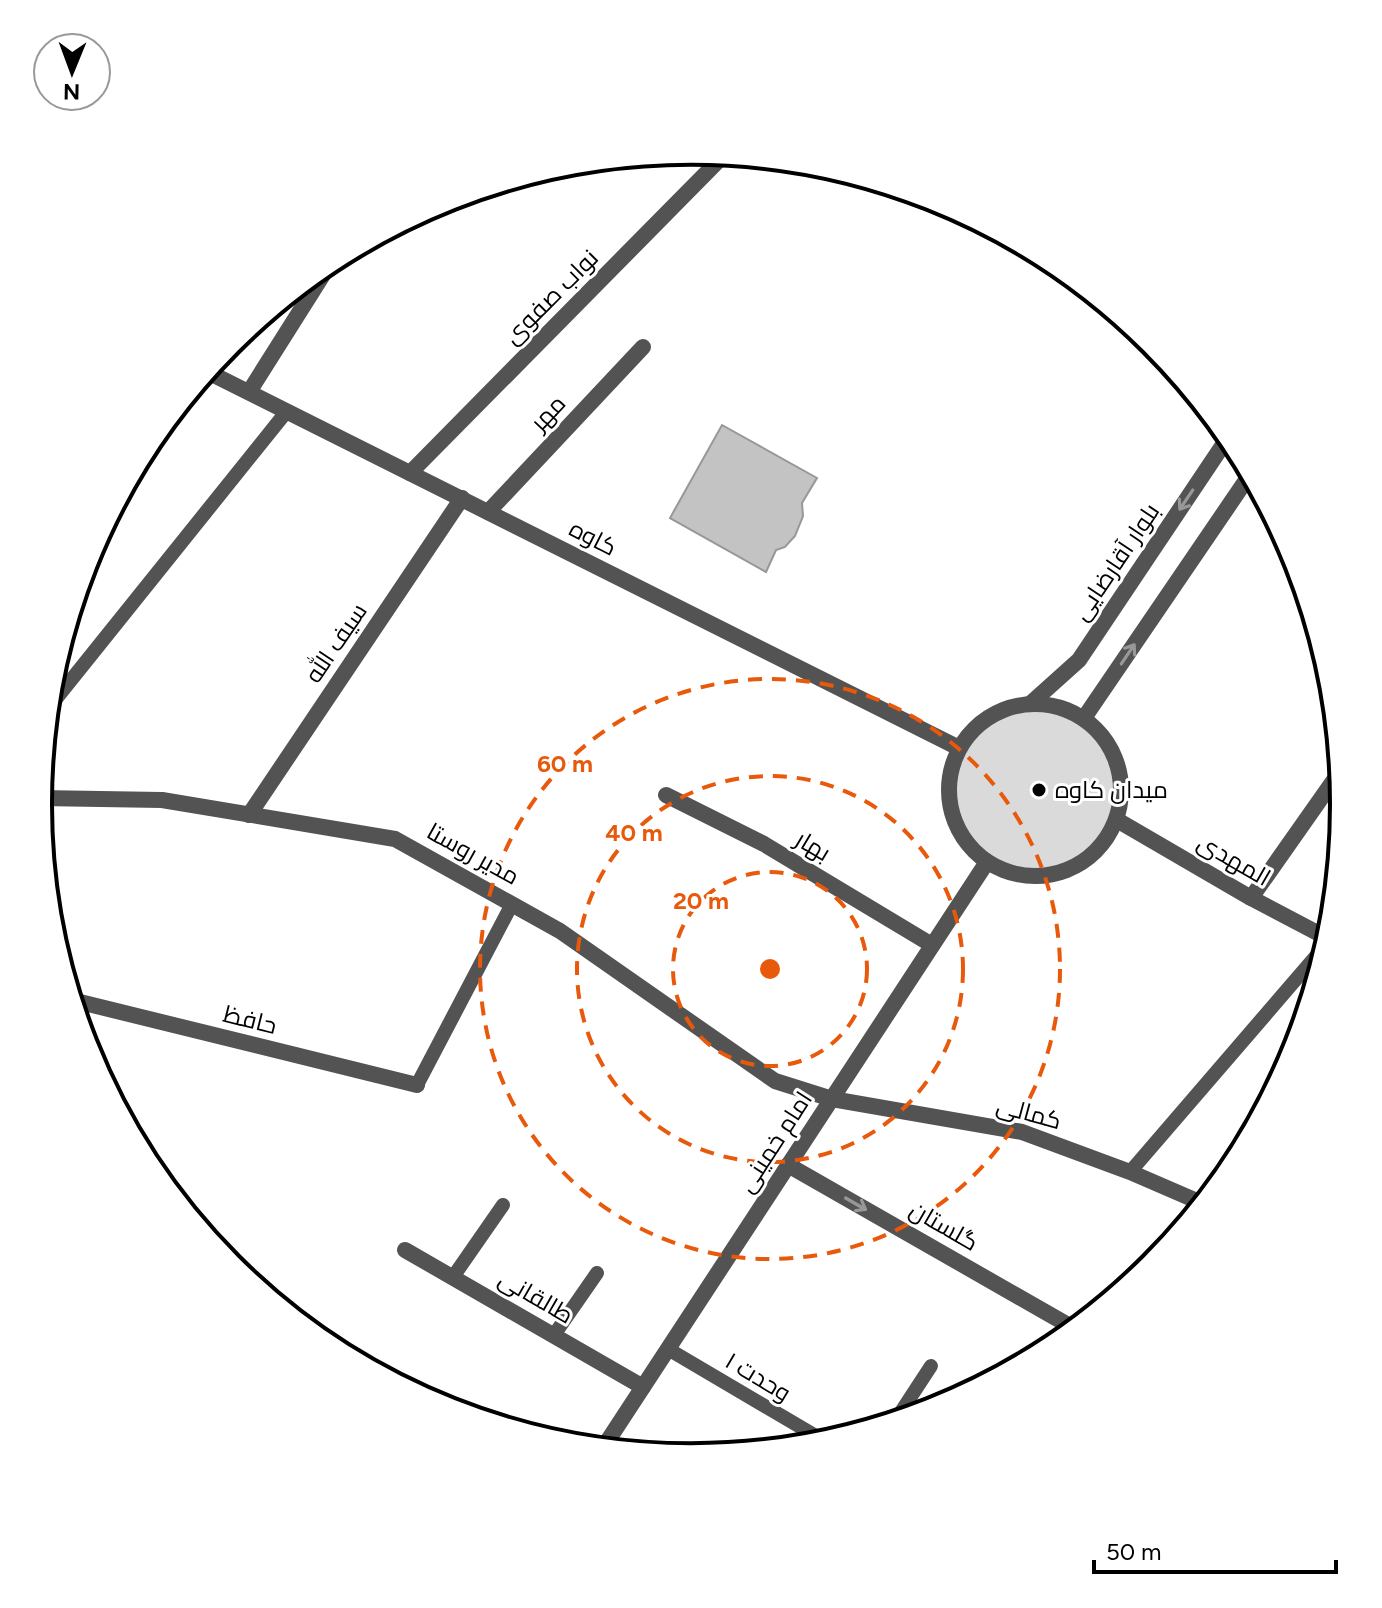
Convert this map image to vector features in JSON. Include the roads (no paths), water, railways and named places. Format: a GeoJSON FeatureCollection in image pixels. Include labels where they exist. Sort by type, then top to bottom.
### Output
{"type":"FeatureCollection","features":[{"type":"Feature","properties":{"kind":"street","name":"نواب صفوی"},"geometry":{"type":"LineString","coordinates":[[410,473],[714,166]]}},
{"type":"Feature","properties":{"kind":"street"},"geometry":{"type":"LineString","coordinates":[[249,392],[307,293]]}},
{"type":"Feature","properties":{"kind":"street","name":"مهر"},"geometry":{"type":"LineString","coordinates":[[488,512],[643,347]]}},
{"type":"Feature","properties":{"kind":"street","name":"کاوه"},"geometry":{"type":"LineString","coordinates":[[217,376],[959,748]]}},
{"type":"Feature","properties":{"kind":"street","name":"بلوار آقارضایی"},"geometry":{"type":"LineString","coordinates":[[1030,704],[1079,660],[1221,448]]}},
{"type":"Feature","properties":{"kind":"street"},"geometry":{"type":"LineString","coordinates":[[1084,718],[1243,484]]}},
{"type":"Feature","properties":{"kind":"street","name":"سیف الله"},"geometry":{"type":"LineString","coordinates":[[249,815],[462,498]]}},
{"type":"Feature","properties":{"kind":"street"},"geometry":{"type":"LineString","coordinates":[[1030,704],[1058,707],[1084,718],[1105,738],[1118,763],[1122,792],[1117,820],[1105,843],[1086,861],[1062,872],[1037,877],[1011,873],[987,862],[971,848],[958,830],[951,810],[949,789],[959,748],[978,726],[1002,710],[1030,704]]}},
{"type":"Feature","properties":{"kind":"street"},"geometry":{"type":"LineString","coordinates":[[1251,898],[1330,786]]}},
{"type":"Feature","properties":{"kind":"street","name":"بهار"},"geometry":{"type":"LineString","coordinates":[[666,795],[764,844],[932,945]]}},
{"type":"Feature","properties":{"kind":"street","name":"مدیر روستا"},"geometry":{"type":"LineString","coordinates":[[52,798],[162,800],[395,839],[560,931],[775,1081],[832,1099]]}},
{"type":"Feature","properties":{"kind":"street","name":"المهدی"},"geometry":{"type":"LineString","coordinates":[[1117,820],[1317,933]]}},
{"type":"Feature","properties":{"kind":"street","name":"امام خمینی"},"geometry":{"type":"LineString","coordinates":[[609,1438],[987,862]]}},
{"type":"Feature","properties":{"kind":"street","name":"حافظ"},"geometry":{"type":"LineString","coordinates":[[84,1003],[417,1085]]}},
{"type":"Feature","properties":{"kind":"street","name":"کمالی"},"geometry":{"type":"LineString","coordinates":[[832,1099],[1022,1132],[1193,1199]]}},
{"type":"Feature","properties":{"kind":"street","name":"گلستان"},"geometry":{"type":"LineString","coordinates":[[788,1165],[1064,1323]]}},
{"type":"Feature","properties":{"kind":"street","name":"طالقانی"},"geometry":{"type":"LineString","coordinates":[[405,1250],[643,1387]]}},
{"type":"Feature","properties":{"kind":"lane"},"geometry":{"type":"LineString","coordinates":[[62,691],[287,411]]}},
{"type":"Feature","properties":{"kind":"lane"},"geometry":{"type":"LineString","coordinates":[[417,1085],[512,904]]}},
{"type":"Feature","properties":{"kind":"lane"},"geometry":{"type":"LineString","coordinates":[[1130,1172],[1310,963]]}},
{"type":"Feature","properties":{"kind":"lane"},"geometry":{"type":"LineString","coordinates":[[453,1277],[503,1205]]}},
{"type":"Feature","properties":{"kind":"lane"},"geometry":{"type":"LineString","coordinates":[[554,1335],[597,1273]]}},
{"type":"Feature","properties":{"kind":"lane","name":"وحدت ۱"},"geometry":{"type":"LineString","coordinates":[[668,1349],[809,1432]]}},
{"type":"Feature","properties":{"kind":"lane"},"geometry":{"type":"LineString","coordinates":[[905,1406],[931,1366]]}},
{"type":"Feature","properties":{"kind":"place","name":"میدان کاوه"},"geometry":{"type":"Point","coordinates":[1039,790]}}]}
